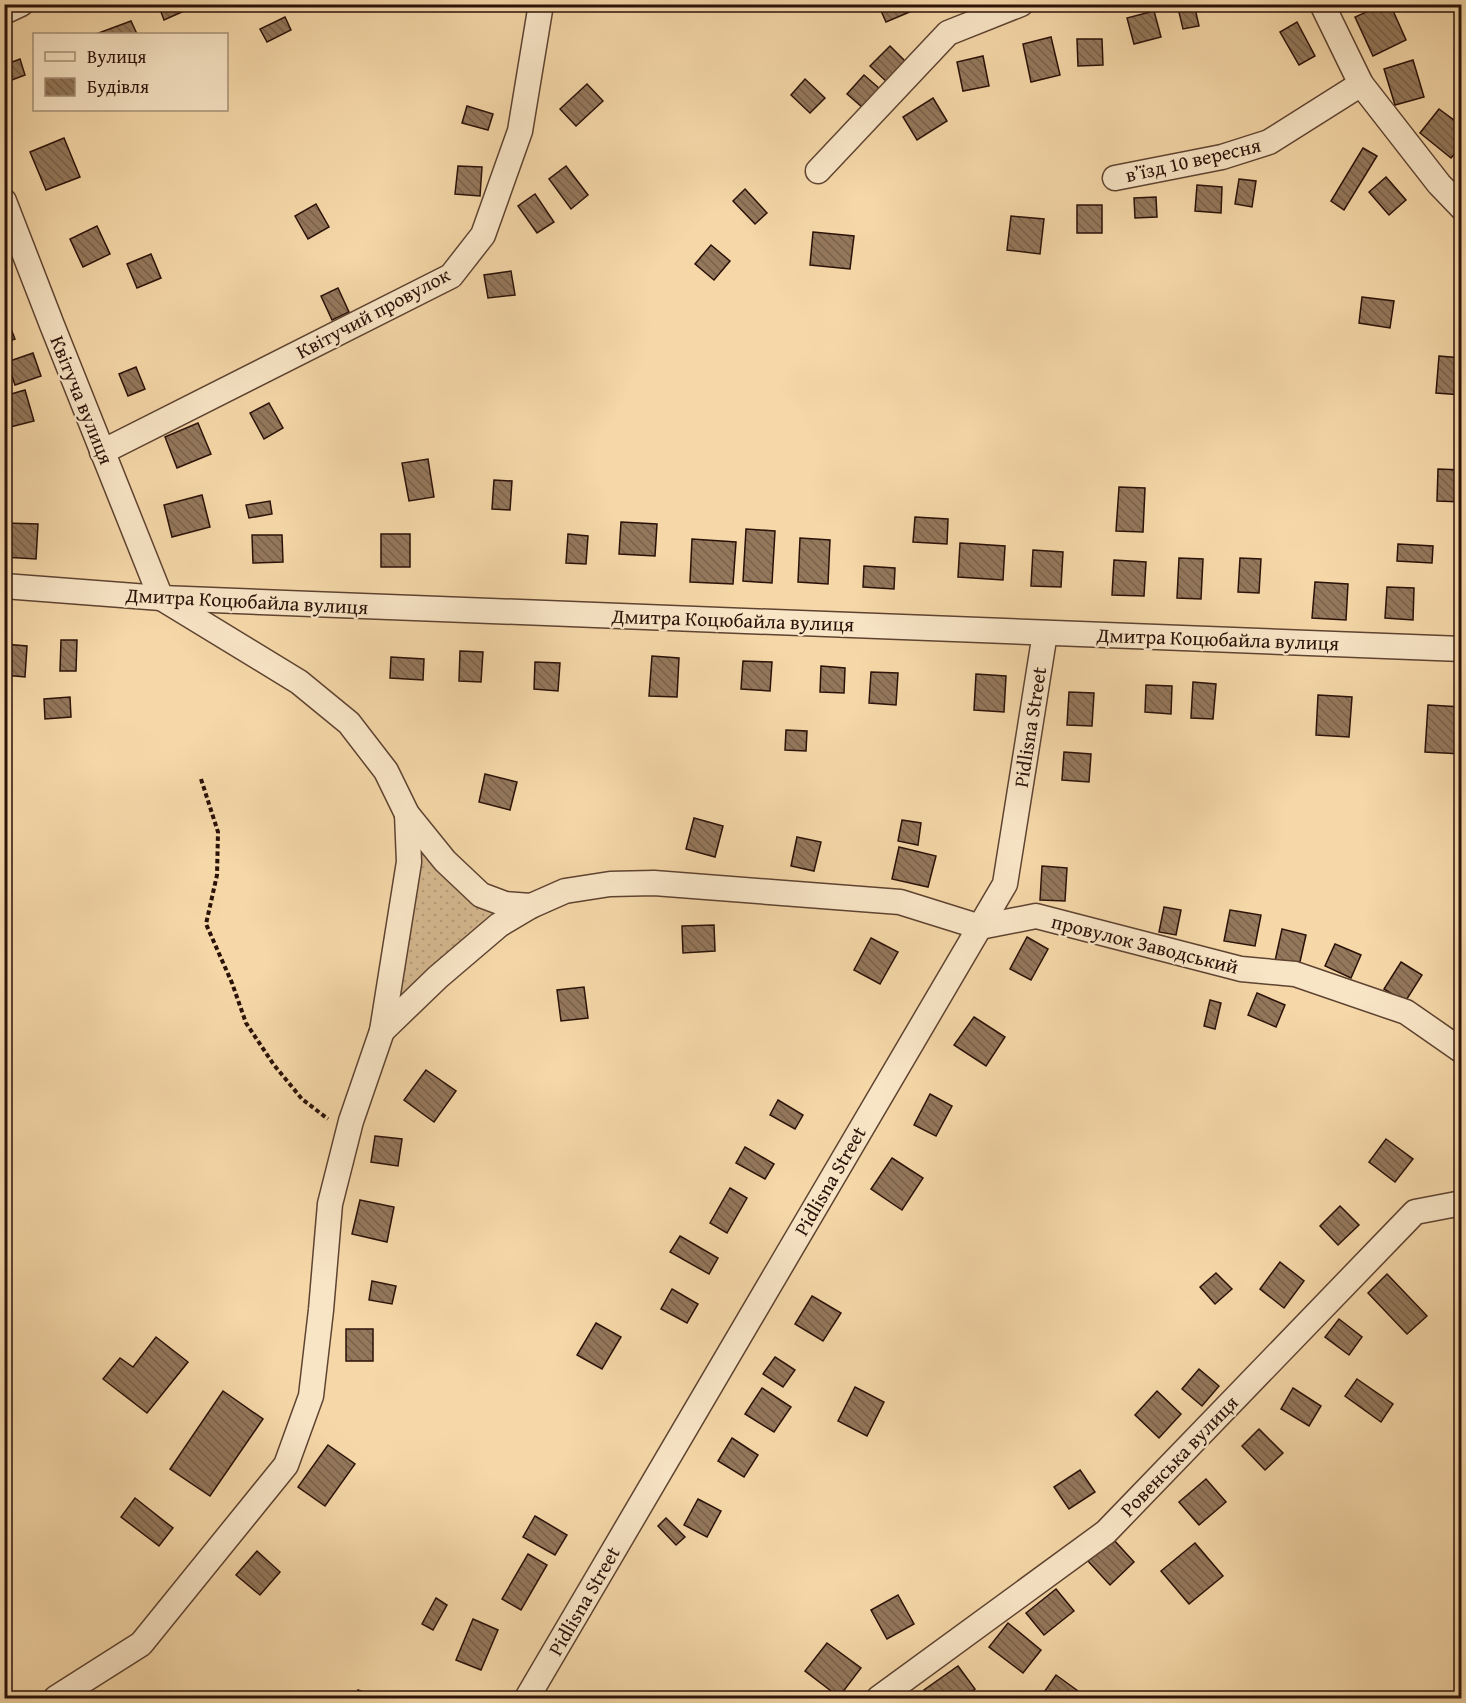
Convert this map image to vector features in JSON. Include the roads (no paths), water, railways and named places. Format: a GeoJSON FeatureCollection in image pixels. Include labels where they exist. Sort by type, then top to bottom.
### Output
{"type":"FeatureCollection","features":[{"type":"Feature","properties":{"kind":"street"},"geometry":{"type":"LineString","coordinates":[[4,12],[21,4]]}},
{"type":"Feature","properties":{"kind":"street","name":"Квітучий провулок"},"geometry":{"type":"LineString","coordinates":[[102,452],[451,276],[483,236],[520,131],[541,4]]}},
{"type":"Feature","properties":{"kind":"street"},"geometry":{"type":"LineString","coordinates":[[818,171],[948,33],[1021,4]]}},
{"type":"Feature","properties":{"kind":"street"},"geometry":{"type":"LineString","coordinates":[[1322,4],[1361,84],[1439,184],[1461,208]]}},
{"type":"Feature","properties":{"kind":"street","name":"в’їзд 10 вересня"},"geometry":{"type":"LineString","coordinates":[[1115,178],[1222,157],[1269,142],[1361,84]]}},
{"type":"Feature","properties":{"kind":"street","name":"Квітуча вулиця"},"geometry":{"type":"LineString","coordinates":[[4,201],[161,598]]}},
{"type":"Feature","properties":{"kind":"street","name":"Дмитра Коцюбайла вулиця"},"geometry":{"type":"LineString","coordinates":[[4,586],[161,598],[1461,649]]}},
{"type":"Feature","properties":{"kind":"street"},"geometry":{"type":"LineString","coordinates":[[161,598],[299,682],[349,723],[386,771],[407,814],[446,861],[481,895],[505,904],[531,906]]}},
{"type":"Feature","properties":{"kind":"street","name":"Pidlisna Street"},"geometry":{"type":"LineString","coordinates":[[527,1698],[1005,884],[1045,633]]}},
{"type":"Feature","properties":{"kind":"street"},"geometry":{"type":"LineString","coordinates":[[56,1698],[141,1644],[286,1465],[311,1396],[330,1204],[351,1121],[382,1031],[409,862],[407,814]]}},
{"type":"Feature","properties":{"kind":"street","name":"провулок Заводський"},"geometry":{"type":"LineString","coordinates":[[382,1031],[438,977],[490,932],[531,906],[565,891],[610,884],[654,883],[900,902],[980,927],[1036,916],[1241,969],[1295,974],[1406,1012],[1461,1052]]}},
{"type":"Feature","properties":{"kind":"street","name":"Ровенська вулиця"},"geometry":{"type":"LineString","coordinates":[[879,1698],[1106,1532],[1415,1212],[1461,1203]]}}]}
